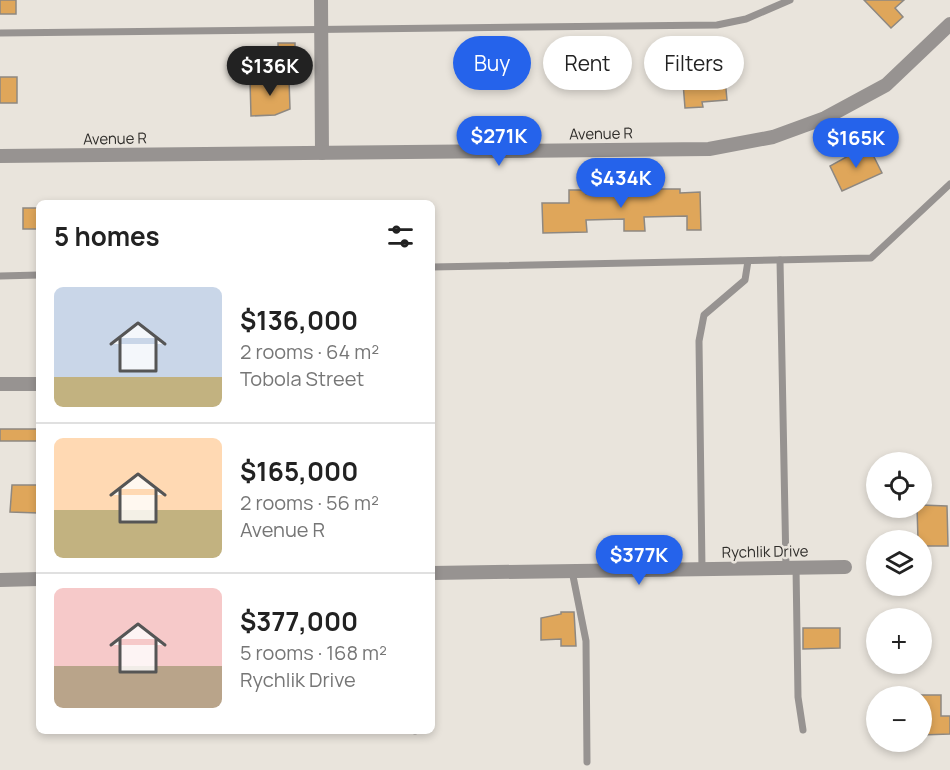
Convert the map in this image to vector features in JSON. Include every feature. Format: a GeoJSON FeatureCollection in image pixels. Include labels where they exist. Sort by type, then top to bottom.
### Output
{"type":"FeatureCollection","features":[{"type":"Feature","properties":{"kind":"street"},"geometry":{"type":"LineString","coordinates":[[321,0],[322,153]]}},
{"type":"Feature","properties":{"kind":"street","name":"Avenue R"},"geometry":{"type":"LineString","coordinates":[[0,156],[709,149],[773,137],[825,118],[886,85],[950,24]]}},
{"type":"Feature","properties":{"kind":"street"},"geometry":{"type":"LineString","coordinates":[[0,384],[36,384]]}},
{"type":"Feature","properties":{"kind":"street","name":"Rychlik Drive"},"geometry":{"type":"LineString","coordinates":[[435,573],[845,567]]}},
{"type":"Feature","properties":{"kind":"street"},"geometry":{"type":"LineString","coordinates":[[0,580],[36,579]]}},
{"type":"Feature","properties":{"kind":"lane"},"geometry":{"type":"LineString","coordinates":[[0,33],[717,25],[746,19],[789,0]]}},
{"type":"Feature","properties":{"kind":"lane"},"geometry":{"type":"LineString","coordinates":[[435,267],[871,258],[950,184]]}},
{"type":"Feature","properties":{"kind":"lane"},"geometry":{"type":"LineString","coordinates":[[780,260],[791,568],[798,697],[803,730]]}},
{"type":"Feature","properties":{"kind":"lane"},"geometry":{"type":"LineString","coordinates":[[702,569],[699,341],[704,315],[745,280],[748,261]]}},
{"type":"Feature","properties":{"kind":"lane"},"geometry":{"type":"LineString","coordinates":[[0,276],[36,276]]}},
{"type":"Feature","properties":{"kind":"lane"},"geometry":{"type":"LineString","coordinates":[[572,571],[586,641],[587,762]]}},
{"type":"Feature","properties":{"kind":"building"},"geometry":{"type":"Polygon","coordinates":[[[0,0],[16,0],[16,14],[0,14],[0,0]]]}},
{"type":"Feature","properties":{"kind":"building"},"geometry":{"type":"Polygon","coordinates":[[[864,0],[904,0],[895,8],[903,17],[891,28],[864,0]]]}},
{"type":"Feature","properties":{"kind":"building"},"geometry":{"type":"Polygon","coordinates":[[[278,43],[295,43],[295,72],[279,72],[278,43]]]}},
{"type":"Feature","properties":{"kind":"building"},"geometry":{"type":"Polygon","coordinates":[[[0,77],[17,77],[17,103],[0,103],[0,77]]]}},
{"type":"Feature","properties":{"kind":"building"},"geometry":{"type":"Polygon","coordinates":[[[289,79],[290,109],[275,115],[251,116],[250,80],[289,79]]]}},
{"type":"Feature","properties":{"kind":"building"},"geometry":{"type":"Polygon","coordinates":[[[684,90],[726,90],[727,100],[702,102],[703,107],[685,108],[684,90]]]}},
{"type":"Feature","properties":{"kind":"building"},"geometry":{"type":"Polygon","coordinates":[[[868,145],[882,173],[842,191],[830,166],[868,145]]]}},
{"type":"Feature","properties":{"kind":"building"},"geometry":{"type":"Polygon","coordinates":[[[614,189],[680,189],[680,193],[700,192],[701,230],[687,230],[687,216],[644,217],[645,231],[624,231],[624,219],[586,220],[587,232],[543,233],[542,203],[569,203],[569,190],[586,190],[586,194],[615,194],[614,189]]]}},
{"type":"Feature","properties":{"kind":"building"},"geometry":{"type":"Polygon","coordinates":[[[23,208],[36,208],[36,229],[23,229],[23,208]]]}},
{"type":"Feature","properties":{"kind":"building"},"geometry":{"type":"Polygon","coordinates":[[[0,429],[36,429],[36,441],[0,441],[0,429]]]}},
{"type":"Feature","properties":{"kind":"building"},"geometry":{"type":"Polygon","coordinates":[[[12,485],[36,485],[36,513],[10,512],[12,485]]]}},
{"type":"Feature","properties":{"kind":"building"},"geometry":{"type":"Polygon","coordinates":[[[932,505],[947,506],[948,546],[932,546],[932,530],[918,530],[917,518],[932,518],[932,505]]]}},
{"type":"Feature","properties":{"kind":"building"},"geometry":{"type":"Polygon","coordinates":[[[561,612],[574,612],[576,646],[561,646],[561,639],[541,640],[541,618],[561,614],[561,612]]]}},
{"type":"Feature","properties":{"kind":"building"},"geometry":{"type":"Polygon","coordinates":[[[803,628],[840,628],[840,648],[803,649],[803,628]]]}},
{"type":"Feature","properties":{"kind":"building"},"geometry":{"type":"Polygon","coordinates":[[[932,695],[941,695],[941,716],[950,716],[950,734],[932,735],[932,695]]]}}]}
